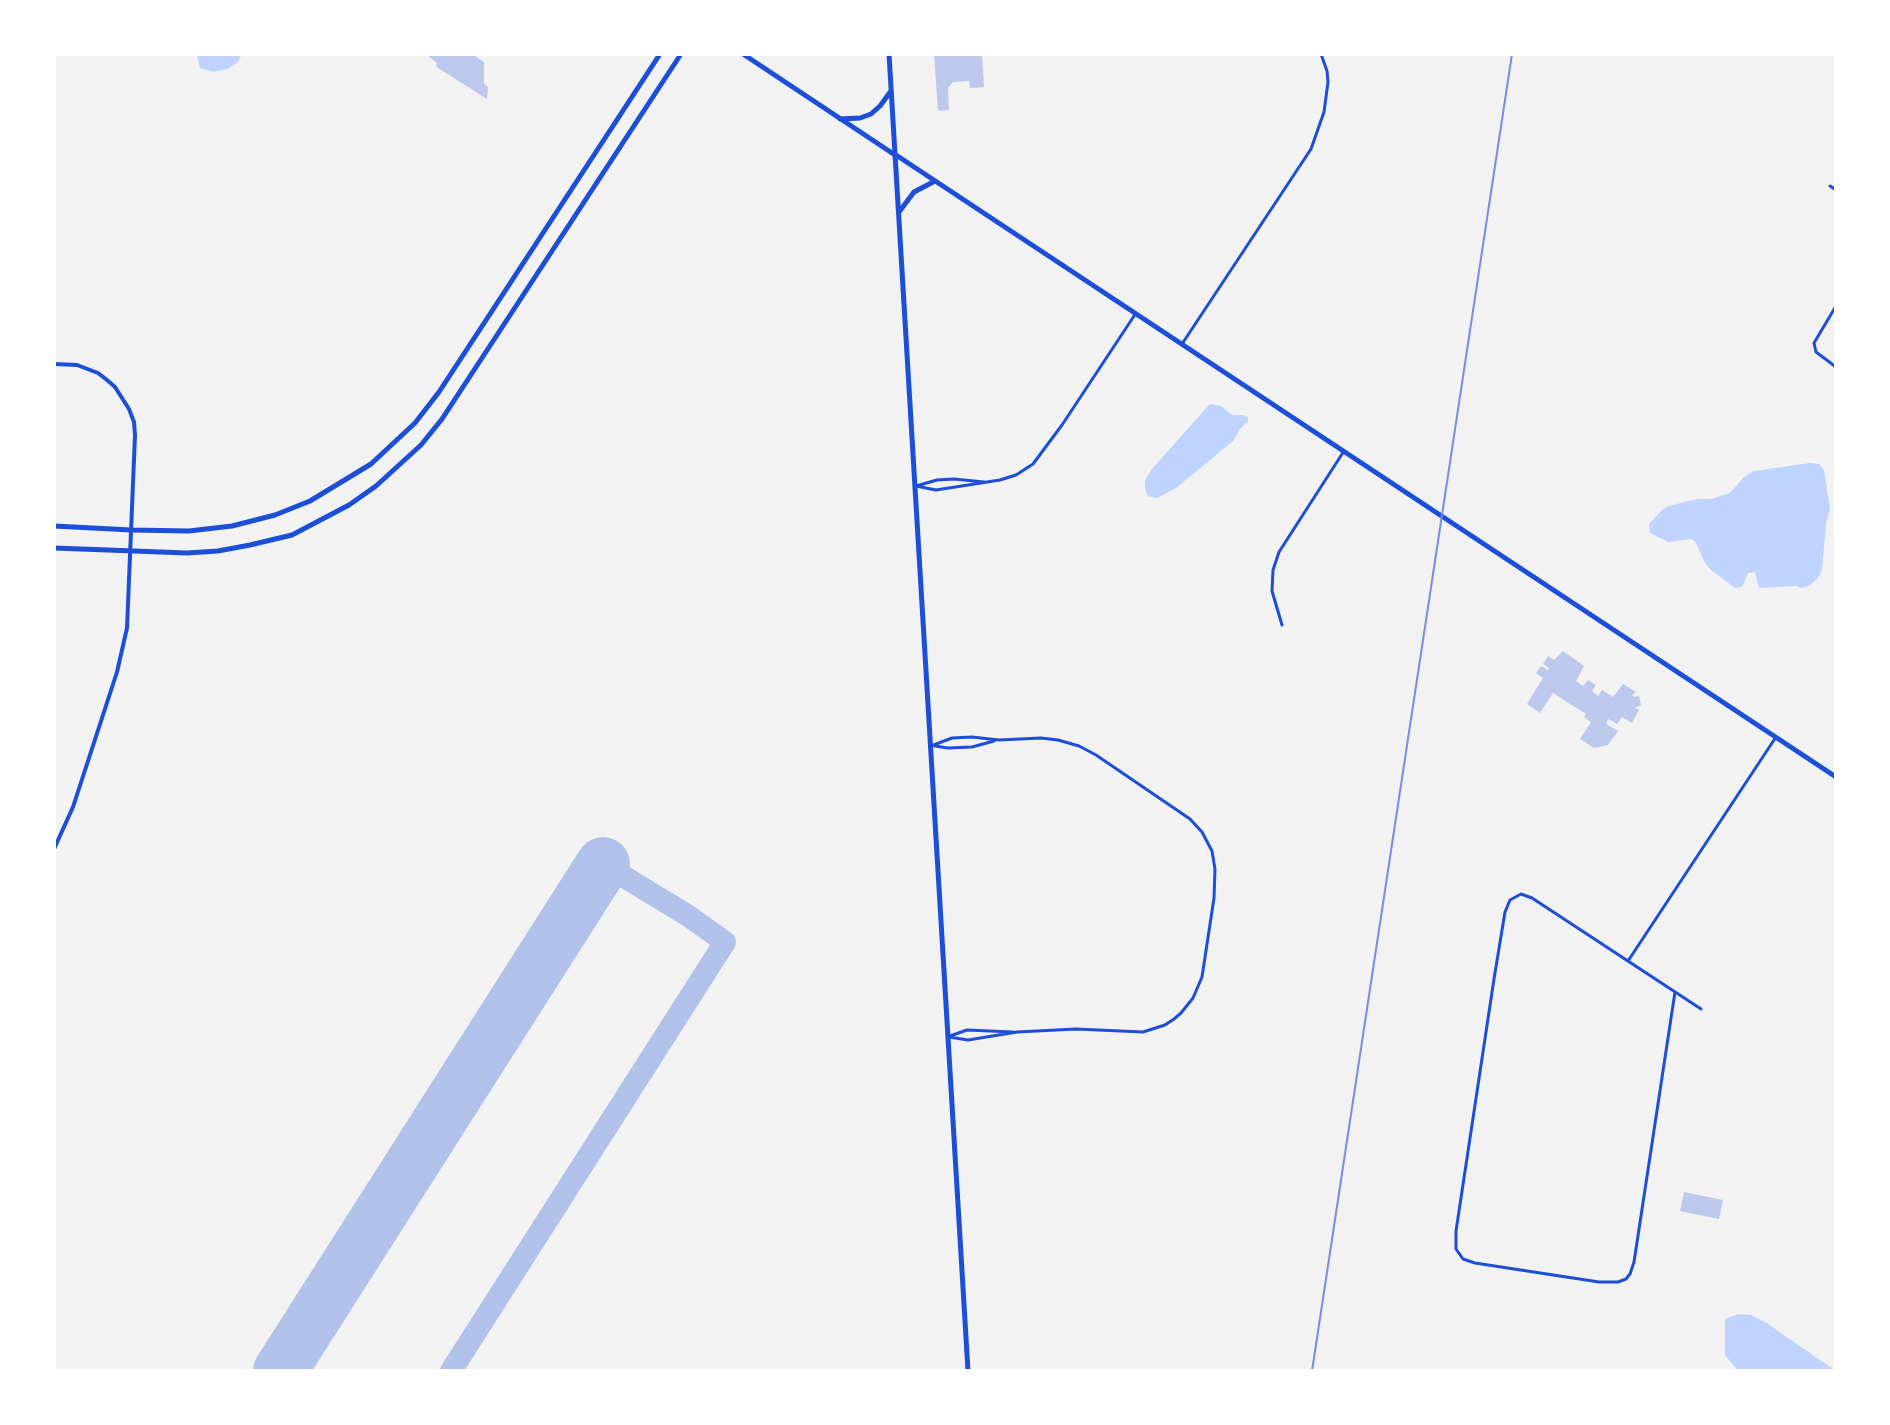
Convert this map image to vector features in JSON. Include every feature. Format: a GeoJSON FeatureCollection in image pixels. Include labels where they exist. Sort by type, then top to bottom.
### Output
{"type":"FeatureCollection","features":[{"type":"Feature","properties":{"kind":"main road"},"geometry":{"type":"LineString","coordinates":[[54,526],[209,530],[275,515],[310,501],[357,474],[398,441],[445,384],[660,54]]}},
{"type":"Feature","properties":{"kind":"main road"},"geometry":{"type":"LineString","coordinates":[[54,548],[187,553],[218,551],[292,535],[349,505],[376,486],[433,432],[456,400],[681,54]]}},
{"type":"Feature","properties":{"kind":"main road"},"geometry":{"type":"LineString","coordinates":[[743,54],[1836,777]]}},
{"type":"Feature","properties":{"kind":"main road"},"geometry":{"type":"LineString","coordinates":[[889,54],[968,1371]]}},
{"type":"Feature","properties":{"kind":"main road"},"geometry":{"type":"LineString","coordinates":[[840,119],[868,116],[891,90]]}},
{"type":"Feature","properties":{"kind":"main road"},"geometry":{"type":"LineString","coordinates":[[899,212],[914,192],[936,181]]}},
{"type":"Feature","properties":{"kind":"street"},"geometry":{"type":"LineString","coordinates":[[1182,344],[1311,149],[1324,112],[1328,82],[1321,54]]}},
{"type":"Feature","properties":{"kind":"street"},"geometry":{"type":"LineString","coordinates":[[1830,186],[1836,190]]}},
{"type":"Feature","properties":{"kind":"street"},"geometry":{"type":"LineString","coordinates":[[1836,306],[1814,343],[1816,352],[1836,367]]}},
{"type":"Feature","properties":{"kind":"street"},"geometry":{"type":"LineString","coordinates":[[916,486],[936,490],[988,482],[1016,475],[1026,469],[1038,458],[1136,313]]}},
{"type":"Feature","properties":{"kind":"street"},"geometry":{"type":"LineString","coordinates":[[54,364],[77,365],[98,373],[115,387],[129,409],[135,435],[127,628],[117,672],[73,807],[54,849]]}},
{"type":"Feature","properties":{"kind":"street"},"geometry":{"type":"LineString","coordinates":[[1282,625],[1272,591],[1273,570],[1279,552],[1344,451]]}},
{"type":"Feature","properties":{"kind":"street"},"geometry":{"type":"LineString","coordinates":[[916,486],[937,480],[988,482]]}},
{"type":"Feature","properties":{"kind":"street"},"geometry":{"type":"LineString","coordinates":[[1628,961],[1776,737]]}},
{"type":"Feature","properties":{"kind":"street"},"geometry":{"type":"LineString","coordinates":[[931,746],[952,738],[1041,738],[1079,746],[1167,803],[1195,825],[1207,841],[1215,861],[1214,898],[1202,977],[1193,998],[1181,1013],[1165,1025],[1143,1032],[967,1030],[949,1037]]}},
{"type":"Feature","properties":{"kind":"street"},"geometry":{"type":"LineString","coordinates":[[931,746],[972,747],[999,740]]}},
{"type":"Feature","properties":{"kind":"street"},"geometry":{"type":"LineString","coordinates":[[1675,992],[1630,1274],[1622,1281],[1599,1282],[1475,1263],[1460,1256],[1455,1240],[1494,979],[1508,903],[1515,895],[1526,895],[1628,961],[1701,1009]]}},
{"type":"Feature","properties":{"kind":"street"},"geometry":{"type":"LineString","coordinates":[[949,1037],[968,1040],[1017,1032]]}},
{"type":"Feature","properties":{"kind":"water"},"geometry":{"type":"Polygon","coordinates":[[[197,54],[242,54],[237,63],[214,72],[200,68],[197,54]]]}},
{"type":"Feature","properties":{"kind":"water"},"geometry":{"type":"Polygon","coordinates":[[[1210,404],[1221,406],[1232,415],[1248,417],[1248,421],[1233,441],[1176,488],[1157,498],[1148,496],[1145,480],[1151,470],[1210,404]]]}},
{"type":"Feature","properties":{"kind":"water"},"geometry":{"type":"Polygon","coordinates":[[[1819,464],[1824,470],[1830,509],[1822,571],[1809,586],[1759,588],[1755,572],[1748,573],[1742,587],[1735,588],[1705,563],[1695,541],[1668,542],[1650,533],[1649,524],[1669,506],[1730,493],[1754,471],[1819,464]]]}},
{"type":"Feature","properties":{"kind":"water"},"geometry":{"type":"Polygon","coordinates":[[[1738,1314],[1751,1315],[1765,1322],[1836,1371],[1738,1371],[1725,1355],[1725,1319],[1738,1314]]]}},
{"type":"Feature","properties":{"kind":"building"},"geometry":{"type":"Polygon","coordinates":[[[429,54],[472,54],[484,62],[487,99],[438,68],[429,54]]]}},
{"type":"Feature","properties":{"kind":"building"},"geometry":{"type":"Polygon","coordinates":[[[934,54],[982,54],[984,87],[970,88],[969,81],[953,82],[948,88],[949,110],[938,111],[934,54]]]}},
{"type":"Feature","properties":{"kind":"building"},"geometry":{"type":"Polygon","coordinates":[[[1563,651],[1584,666],[1576,681],[1583,686],[1588,680],[1596,685],[1592,691],[1598,696],[1602,690],[1613,697],[1623,684],[1636,692],[1632,695],[1634,697],[1639,696],[1641,705],[1635,708],[1639,710],[1632,723],[1622,717],[1617,724],[1608,719],[1606,724],[1618,731],[1608,745],[1594,748],[1580,739],[1591,722],[1584,717],[1586,714],[1553,693],[1540,713],[1527,704],[1543,678],[1536,673],[1541,666],[1548,670],[1543,664],[1548,656],[1554,660],[1563,651]]]}},
{"type":"Feature","properties":{"kind":"building"},"geometry":{"type":"Polygon","coordinates":[[[1684,1192],[1723,1200],[1719,1219],[1680,1211],[1684,1192]]]}},
{"type":"Feature","properties":{"kind":"taxiway"},"geometry":{"type":"LineString","coordinates":[[451,1371],[725,942],[603,864]]}},
{"type":"Feature","properties":{"kind":"runway"},"geometry":{"type":"LineString","coordinates":[[280,1371],[603,864]]}},
{"type":"Feature","properties":{"kind":"railway"},"geometry":{"type":"LineString","coordinates":[[1312,1371],[1512,54]]}}]}
